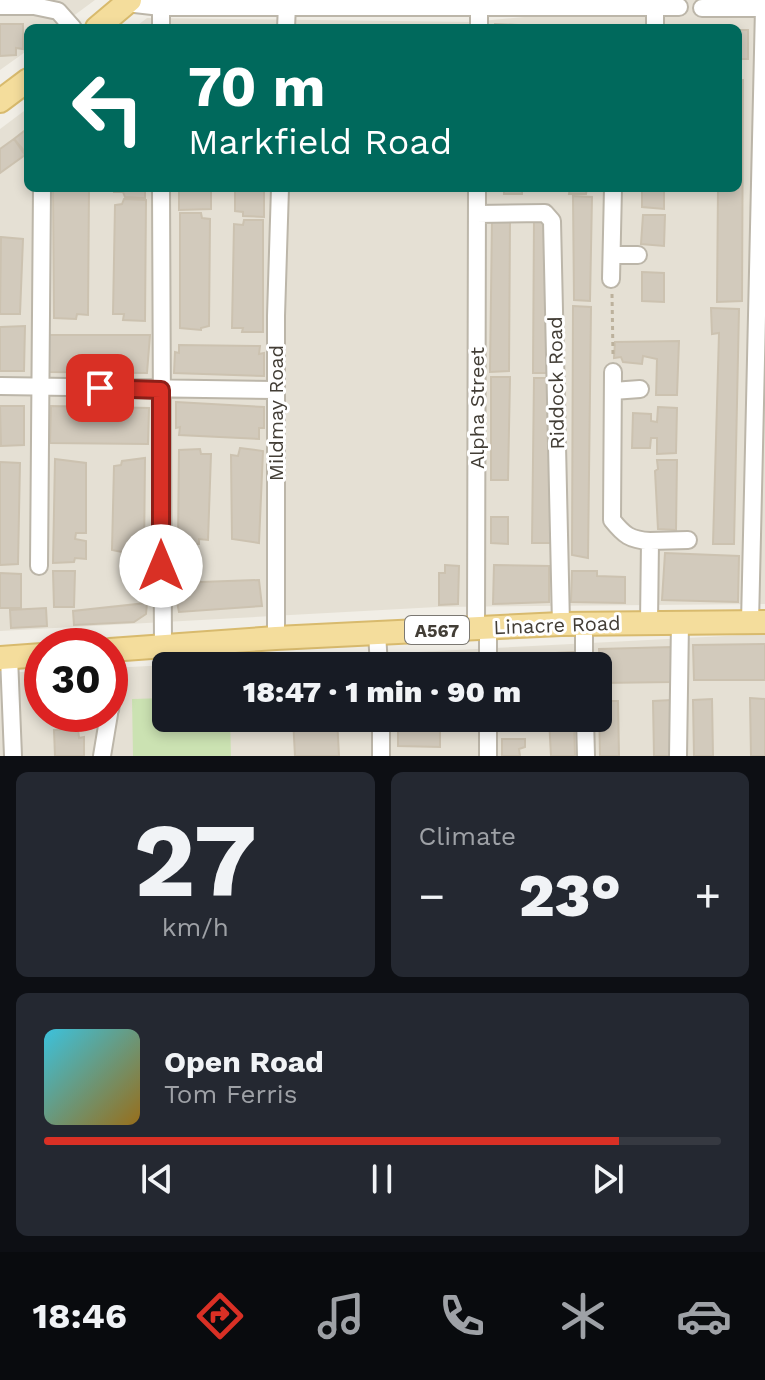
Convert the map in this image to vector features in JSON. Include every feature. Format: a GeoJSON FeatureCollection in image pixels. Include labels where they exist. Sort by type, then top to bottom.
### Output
{"type":"FeatureCollection","features":[{"type":"Feature","properties":{"kind":"main road"},"geometry":{"type":"LineString","coordinates":[[102,24],[128,2]]}},
{"type":"Feature","properties":{"kind":"main road"},"geometry":{"type":"LineString","coordinates":[[0,101],[24,83]]}},
{"type":"Feature","properties":{"kind":"main road","name":"Linacre Road"},"geometry":{"type":"LineString","coordinates":[[128,649],[584,623],[758,623]]}},
{"type":"Feature","properties":{"kind":"main road"},"geometry":{"type":"LineString","coordinates":[[4,658],[24,656]]}},
{"type":"Feature","properties":{"kind":"street"},"geometry":{"type":"LineString","coordinates":[[128,2],[161,7],[679,7]]}},
{"type":"Feature","properties":{"kind":"street"},"geometry":{"type":"LineString","coordinates":[[286,24],[287,5]]}},
{"type":"Feature","properties":{"kind":"street"},"geometry":{"type":"LineString","coordinates":[[0,6],[34,6],[58,11],[69,24]]}},
{"type":"Feature","properties":{"kind":"street"},"geometry":{"type":"LineString","coordinates":[[161,7],[161,24]]}},
{"type":"Feature","properties":{"kind":"street"},"geometry":{"type":"LineString","coordinates":[[479,7],[479,24]]}},
{"type":"Feature","properties":{"kind":"street"},"geometry":{"type":"LineString","coordinates":[[702,8],[765,8],[758,623]]}},
{"type":"Feature","properties":{"kind":"street"},"geometry":{"type":"LineString","coordinates":[[655,9],[655,24]]}},
{"type":"Feature","properties":{"kind":"street"},"geometry":{"type":"LineString","coordinates":[[39,566],[42,192]]}},
{"type":"Feature","properties":{"kind":"street"},"geometry":{"type":"LineString","coordinates":[[161,192],[163,646]]}},
{"type":"Feature","properties":{"kind":"street","name":"Mildmay Road"},"geometry":{"type":"LineString","coordinates":[[276,638],[280,192]]}},
{"type":"Feature","properties":{"kind":"street","name":"Alpha Street"},"geometry":{"type":"LineString","coordinates":[[477,192],[482,628],[486,652]]}},
{"type":"Feature","properties":{"kind":"street"},"geometry":{"type":"LineString","coordinates":[[611,279],[613,192]]}},
{"type":"Feature","properties":{"kind":"street","name":"Riddock Road"},"geometry":{"type":"LineString","coordinates":[[477,214],[545,213],[552,221],[561,624]]}},
{"type":"Feature","properties":{"kind":"street"},"geometry":{"type":"LineString","coordinates":[[612,255],[638,255]]}},
{"type":"Feature","properties":{"kind":"street"},"geometry":{"type":"LineString","coordinates":[[613,372],[612,520],[624,535],[634,540],[688,540]]}},
{"type":"Feature","properties":{"kind":"street"},"geometry":{"type":"LineString","coordinates":[[0,386],[276,390]]}},
{"type":"Feature","properties":{"kind":"street"},"geometry":{"type":"LineString","coordinates":[[613,391],[640,389]]}},
{"type":"Feature","properties":{"kind":"street"},"geometry":{"type":"LineString","coordinates":[[649,622],[650,541]]}},
{"type":"Feature","properties":{"kind":"street"},"geometry":{"type":"LineString","coordinates":[[678,756],[680,622]]}},
{"type":"Feature","properties":{"kind":"street"},"geometry":{"type":"LineString","coordinates":[[584,623],[584,652]]}},
{"type":"Feature","properties":{"kind":"street"},"geometry":{"type":"LineString","coordinates":[[377,633],[378,652]]}},
{"type":"Feature","properties":{"kind":"street"},"geometry":{"type":"LineString","coordinates":[[4,658],[12,748]]}},
{"type":"Feature","properties":{"kind":"street"},"geometry":{"type":"LineString","coordinates":[[102,756],[106,732]]}},
{"type":"Feature","properties":{"kind":"street"},"geometry":{"type":"LineString","coordinates":[[381,732],[381,756]]}},
{"type":"Feature","properties":{"kind":"street"},"geometry":{"type":"LineString","coordinates":[[488,732],[488,756]]}},
{"type":"Feature","properties":{"kind":"street"},"geometry":{"type":"LineString","coordinates":[[585,732],[586,756]]}},
{"type":"Feature","properties":{"kind":"path"},"geometry":{"type":"LineString","coordinates":[[611,279],[613,372]]}},
{"type":"Feature","properties":{"kind":"shaded area"},"geometry":{"type":"Polygon","coordinates":[[[0,0],[95,0],[62,24],[24,24],[24,53],[0,70],[0,0]]]}},
{"type":"Feature","properties":{"kind":"shaded area"},"geometry":{"type":"Polygon","coordinates":[[[524,0],[765,0],[765,604],[437,607],[0,631],[0,129],[24,111],[24,192],[742,192],[742,24],[139,24],[147,18],[471,22],[524,17],[524,0]]]}},
{"type":"Feature","properties":{"kind":"shaded area"},"geometry":{"type":"Polygon","coordinates":[[[765,634],[765,756],[0,756],[0,673],[24,672],[24,732],[128,732],[128,667],[152,666],[152,732],[612,732],[612,652],[418,652],[765,634]]]}},
{"type":"Feature","properties":{"kind":"green space"},"geometry":{"type":"Polygon","coordinates":[[[152,698],[152,732],[230,732],[231,756],[133,756],[132,699],[152,698]]]}},
{"type":"Feature","properties":{"kind":"building"},"geometry":{"type":"Polygon","coordinates":[[[0,24],[23,24],[23,49],[16,48],[16,55],[0,56],[0,24]]]}},
{"type":"Feature","properties":{"kind":"building"},"geometry":{"type":"Polygon","coordinates":[[[742,30],[748,30],[748,59],[742,59],[742,30]]]}},
{"type":"Feature","properties":{"kind":"building"},"geometry":{"type":"Polygon","coordinates":[[[743,80],[742,301],[717,302],[718,192],[742,192],[743,80]]]}},
{"type":"Feature","properties":{"kind":"building"},"geometry":{"type":"Polygon","coordinates":[[[24,131],[24,151],[14,139],[24,131]]]}},
{"type":"Feature","properties":{"kind":"building"},"geometry":{"type":"Polygon","coordinates":[[[14,139],[24,156],[0,173],[0,149],[14,139]]]}},
{"type":"Feature","properties":{"kind":"building"},"geometry":{"type":"Polygon","coordinates":[[[53,192],[89,192],[88,315],[77,314],[76,319],[54,318],[53,192]]]}},
{"type":"Feature","properties":{"kind":"building"},"geometry":{"type":"Polygon","coordinates":[[[123,192],[145,192],[145,198],[125,197],[123,192]]]}},
{"type":"Feature","properties":{"kind":"building"},"geometry":{"type":"Polygon","coordinates":[[[179,192],[211,192],[211,209],[179,210],[179,192]]]}},
{"type":"Feature","properties":{"kind":"building"},"geometry":{"type":"Polygon","coordinates":[[[235,192],[264,192],[264,217],[243,216],[243,212],[235,211],[235,192]]]}},
{"type":"Feature","properties":{"kind":"building"},"geometry":{"type":"Polygon","coordinates":[[[642,192],[664,192],[664,209],[642,207],[642,192]]]}},
{"type":"Feature","properties":{"kind":"building"},"geometry":{"type":"Polygon","coordinates":[[[573,196],[592,197],[590,301],[574,300],[573,196]]]}},
{"type":"Feature","properties":{"kind":"building"},"geometry":{"type":"Polygon","coordinates":[[[124,199],[146,200],[145,321],[123,320],[124,314],[113,314],[115,205],[122,204],[124,199]]]}},
{"type":"Feature","properties":{"kind":"building"},"geometry":{"type":"Polygon","coordinates":[[[180,213],[201,213],[202,218],[210,219],[209,326],[201,330],[180,328],[180,213]]]}},
{"type":"Feature","properties":{"kind":"building"},"geometry":{"type":"Polygon","coordinates":[[[643,215],[665,215],[664,246],[641,244],[643,215]]]}},
{"type":"Feature","properties":{"kind":"building"},"geometry":{"type":"Polygon","coordinates":[[[492,219],[510,220],[509,371],[490,372],[492,219]]]}},
{"type":"Feature","properties":{"kind":"building"},"geometry":{"type":"Polygon","coordinates":[[[244,220],[263,220],[263,332],[242,332],[243,328],[232,328],[234,224],[243,225],[244,220]]]}},
{"type":"Feature","properties":{"kind":"building"},"geometry":{"type":"Polygon","coordinates":[[[534,220],[548,221],[551,373],[533,373],[534,220]]]}},
{"type":"Feature","properties":{"kind":"building"},"geometry":{"type":"Polygon","coordinates":[[[1,237],[23,239],[20,314],[0,314],[1,237]]]}},
{"type":"Feature","properties":{"kind":"building"},"geometry":{"type":"Polygon","coordinates":[[[642,272],[664,273],[664,302],[642,301],[642,272]]]}},
{"type":"Feature","properties":{"kind":"building"},"geometry":{"type":"Polygon","coordinates":[[[573,306],[591,307],[588,558],[572,555],[573,306]]]}},
{"type":"Feature","properties":{"kind":"building"},"geometry":{"type":"Polygon","coordinates":[[[711,308],[739,309],[734,544],[713,544],[719,333],[712,334],[711,308]]]}},
{"type":"Feature","properties":{"kind":"building"},"geometry":{"type":"Polygon","coordinates":[[[25,326],[24,371],[0,371],[0,327],[25,326]]]}},
{"type":"Feature","properties":{"kind":"building"},"geometry":{"type":"Polygon","coordinates":[[[49,335],[150,335],[147,373],[49,372],[49,335]]]}},
{"type":"Feature","properties":{"kind":"building"},"geometry":{"type":"Polygon","coordinates":[[[679,341],[677,395],[656,395],[657,359],[643,356],[642,364],[623,362],[621,357],[614,358],[615,342],[679,341]]]}},
{"type":"Feature","properties":{"kind":"building"},"geometry":{"type":"Polygon","coordinates":[[[179,345],[260,346],[259,354],[264,353],[264,376],[174,373],[175,352],[179,353],[179,345]]]}},
{"type":"Feature","properties":{"kind":"building"},"geometry":{"type":"Polygon","coordinates":[[[491,377],[510,377],[508,480],[491,480],[491,377]]]}},
{"type":"Feature","properties":{"kind":"building"},"geometry":{"type":"Polygon","coordinates":[[[534,378],[551,378],[552,543],[532,543],[534,378]]]}},
{"type":"Feature","properties":{"kind":"building"},"geometry":{"type":"Polygon","coordinates":[[[176,402],[264,407],[264,428],[259,428],[259,439],[179,435],[176,402]]]}},
{"type":"Feature","properties":{"kind":"building"},"geometry":{"type":"Polygon","coordinates":[[[0,406],[24,406],[24,445],[1,446],[0,406]]]}},
{"type":"Feature","properties":{"kind":"building"},"geometry":{"type":"Polygon","coordinates":[[[51,406],[149,408],[148,444],[50,443],[51,406]]]}},
{"type":"Feature","properties":{"kind":"building"},"geometry":{"type":"Polygon","coordinates":[[[658,407],[677,408],[676,453],[657,454],[657,438],[651,438],[650,448],[632,448],[633,413],[651,414],[651,421],[657,422],[658,407]]]}},
{"type":"Feature","properties":{"kind":"building"},"geometry":{"type":"Polygon","coordinates":[[[240,448],[263,451],[259,543],[232,539],[231,455],[238,456],[240,448]]]}},
{"type":"Feature","properties":{"kind":"building"},"geometry":{"type":"Polygon","coordinates":[[[200,449],[201,454],[211,454],[208,540],[199,539],[199,544],[178,544],[179,450],[200,449]]]}},
{"type":"Feature","properties":{"kind":"building"},"geometry":{"type":"Polygon","coordinates":[[[145,458],[144,556],[122,556],[122,552],[112,550],[114,466],[121,465],[122,461],[145,458]]]}},
{"type":"Feature","properties":{"kind":"building"},"geometry":{"type":"Polygon","coordinates":[[[55,459],[86,463],[86,533],[76,533],[75,539],[86,541],[86,559],[75,558],[74,562],[53,563],[55,459]]]}},
{"type":"Feature","properties":{"kind":"building"},"geometry":{"type":"Polygon","coordinates":[[[657,460],[677,460],[676,530],[658,529],[657,460]]]}},
{"type":"Feature","properties":{"kind":"building"},"geometry":{"type":"Polygon","coordinates":[[[0,462],[20,463],[18,564],[0,565],[0,462]]]}},
{"type":"Feature","properties":{"kind":"building"},"geometry":{"type":"Polygon","coordinates":[[[491,517],[508,517],[508,544],[491,543],[491,517]]]}},
{"type":"Feature","properties":{"kind":"building"},"geometry":{"type":"Polygon","coordinates":[[[665,553],[739,556],[738,602],[662,600],[665,553]]]}},
{"type":"Feature","properties":{"kind":"building"},"geometry":{"type":"Polygon","coordinates":[[[133,562],[147,562],[147,595],[132,595],[133,562]]]}},
{"type":"Feature","properties":{"kind":"building"},"geometry":{"type":"Polygon","coordinates":[[[445,565],[459,566],[458,604],[439,605],[439,573],[445,573],[445,565]]]}},
{"type":"Feature","properties":{"kind":"building"},"geometry":{"type":"Polygon","coordinates":[[[494,565],[549,566],[549,602],[493,604],[494,565]]]}},
{"type":"Feature","properties":{"kind":"building"},"geometry":{"type":"Polygon","coordinates":[[[53,571],[75,571],[74,607],[54,607],[53,571]]]}},
{"type":"Feature","properties":{"kind":"building"},"geometry":{"type":"Polygon","coordinates":[[[572,571],[597,571],[597,576],[625,577],[625,603],[571,602],[572,571]]]}},
{"type":"Feature","properties":{"kind":"building"},"geometry":{"type":"Polygon","coordinates":[[[0,573],[21,574],[21,608],[0,608],[0,573]]]}},
{"type":"Feature","properties":{"kind":"building"},"geometry":{"type":"Polygon","coordinates":[[[259,580],[262,606],[179,612],[173,583],[259,580]]]}},
{"type":"Feature","properties":{"kind":"building"},"geometry":{"type":"Polygon","coordinates":[[[147,603],[146,614],[134,622],[74,625],[73,611],[147,603]]]}},
{"type":"Feature","properties":{"kind":"building"},"geometry":{"type":"Polygon","coordinates":[[[46,608],[47,626],[11,628],[10,610],[46,608]]]}},
{"type":"Feature","properties":{"kind":"building"},"geometry":{"type":"Polygon","coordinates":[[[765,644],[765,680],[694,680],[693,645],[765,644]]]}},
{"type":"Feature","properties":{"kind":"building"},"geometry":{"type":"Polygon","coordinates":[[[672,647],[672,682],[612,683],[612,652],[599,652],[599,649],[672,647]]]}},
{"type":"Feature","properties":{"kind":"building"},"geometry":{"type":"Polygon","coordinates":[[[750,698],[765,699],[765,756],[751,756],[750,698]]]}},
{"type":"Feature","properties":{"kind":"building"},"geometry":{"type":"Polygon","coordinates":[[[712,699],[713,756],[694,756],[693,700],[712,699]]]}},
{"type":"Feature","properties":{"kind":"building"},"geometry":{"type":"Polygon","coordinates":[[[672,700],[673,756],[654,756],[653,701],[672,700]]]}},
{"type":"Feature","properties":{"kind":"building"},"geometry":{"type":"Polygon","coordinates":[[[612,701],[618,701],[619,756],[600,756],[600,732],[612,732],[612,701]]]}},
{"type":"Feature","properties":{"kind":"building"},"geometry":{"type":"Polygon","coordinates":[[[54,732],[78,732],[79,738],[84,737],[84,756],[55,756],[54,732]]]}},
{"type":"Feature","properties":{"kind":"building"},"geometry":{"type":"Polygon","coordinates":[[[294,732],[338,732],[339,756],[295,756],[294,732]]]}},
{"type":"Feature","properties":{"kind":"building"},"geometry":{"type":"Polygon","coordinates":[[[398,732],[440,732],[440,747],[398,746],[398,732]]]}},
{"type":"Feature","properties":{"kind":"building"},"geometry":{"type":"Polygon","coordinates":[[[550,732],[574,732],[575,756],[551,756],[550,732]]]}},
{"type":"Feature","properties":{"kind":"building"},"geometry":{"type":"Polygon","coordinates":[[[502,739],[525,739],[525,747],[519,749],[520,756],[502,756],[502,739]]]}},
{"type":"Feature","properties":{"kind":"route"},"geometry":{"type":"LineString","coordinates":[[100,388],[161,390],[161,566]]}}]}
